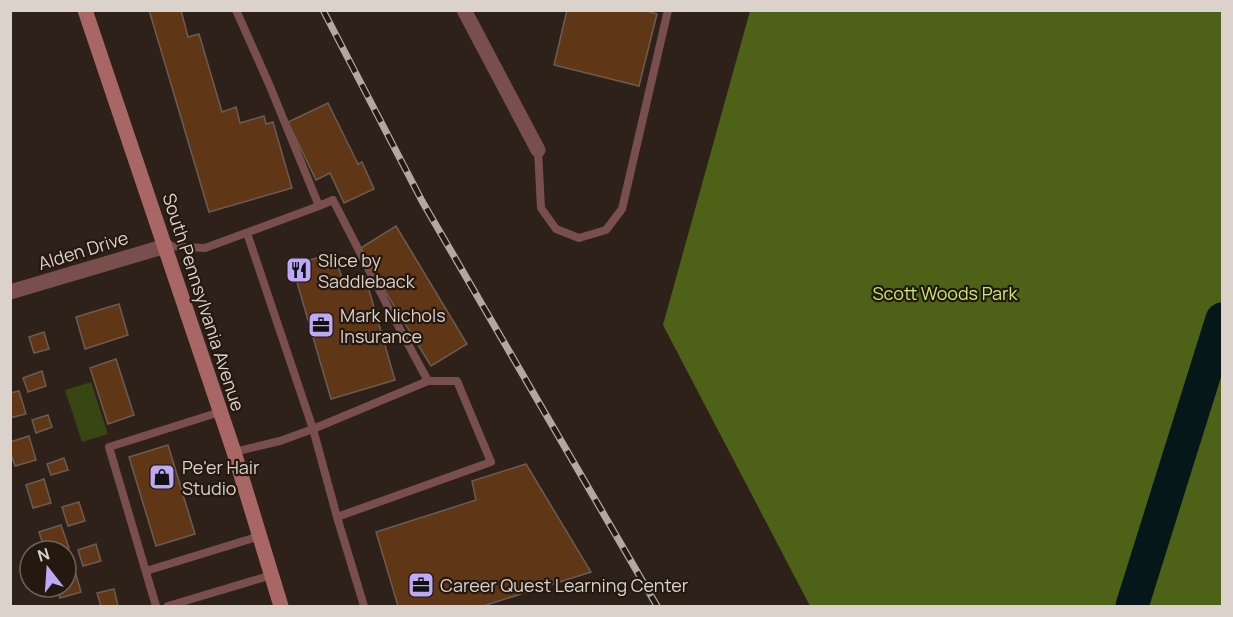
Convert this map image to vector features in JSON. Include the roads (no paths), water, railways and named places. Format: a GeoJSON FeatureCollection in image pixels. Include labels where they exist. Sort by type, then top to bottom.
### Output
{"type":"FeatureCollection","features":[{"type":"Feature","properties":{"kind":"main road","name":"South Pennsylvania Avenue"},"geometry":{"type":"LineString","coordinates":[[85,10],[234,452],[281,606]]}},
{"type":"Feature","properties":{"kind":"street"},"geometry":{"type":"LineString","coordinates":[[465,10],[538,150]]}},
{"type":"Feature","properties":{"kind":"street","name":"Alden Drive"},"geometry":{"type":"LineString","coordinates":[[10,292],[166,246]]}},
{"type":"Feature","properties":{"kind":"lane"},"geometry":{"type":"LineString","coordinates":[[236,10],[319,206]]}},
{"type":"Feature","properties":{"kind":"lane"},"geometry":{"type":"LineString","coordinates":[[538,150],[541,208],[556,230],[579,238],[606,230],[622,208],[668,10]]}},
{"type":"Feature","properties":{"kind":"lane"},"geometry":{"type":"LineString","coordinates":[[166,246],[205,248],[333,200],[428,381]]}},
{"type":"Feature","properties":{"kind":"lane"},"geometry":{"type":"LineString","coordinates":[[247,232],[313,429],[364,606]]}},
{"type":"Feature","properties":{"kind":"lane"},"geometry":{"type":"LineString","coordinates":[[234,452],[280,441],[313,429],[428,381],[457,381],[490,462],[337,518]]}},
{"type":"Feature","properties":{"kind":"lane"},"geometry":{"type":"LineString","coordinates":[[156,606],[109,447],[220,412]]}},
{"type":"Feature","properties":{"kind":"lane"},"geometry":{"type":"LineString","coordinates":[[146,572],[260,536]]}},
{"type":"Feature","properties":{"kind":"lane"},"geometry":{"type":"LineString","coordinates":[[168,606],[272,575]]}},
{"type":"Feature","properties":{"kind":"waterway"},"geometry":{"type":"LineString","coordinates":[[1132,606],[1222,319]]}},
{"type":"Feature","properties":{"kind":"railway"},"geometry":{"type":"LineString","coordinates":[[323,10],[422,201],[657,606]]}},
{"type":"Feature","properties":{"kind":"place","name":"Slice by Saddleback"},"geometry":{"type":"Point","coordinates":[299,270]}},
{"type":"Feature","properties":{"kind":"place","name":"Mark Nichols Insurance"},"geometry":{"type":"Point","coordinates":[321,325]}},
{"type":"Feature","properties":{"kind":"place","name":"Pe'er Hair Studio"},"geometry":{"type":"Point","coordinates":[162,477]}},
{"type":"Feature","properties":{"kind":"place","name":"Career Quest Learning Center"},"geometry":{"type":"Point","coordinates":[421,585]}},
{"type":"Feature","properties":{"kind":"park label","name":"Scott Woods Park"},"geometry":{"type":"Point","coordinates":[945,293]}}]}
